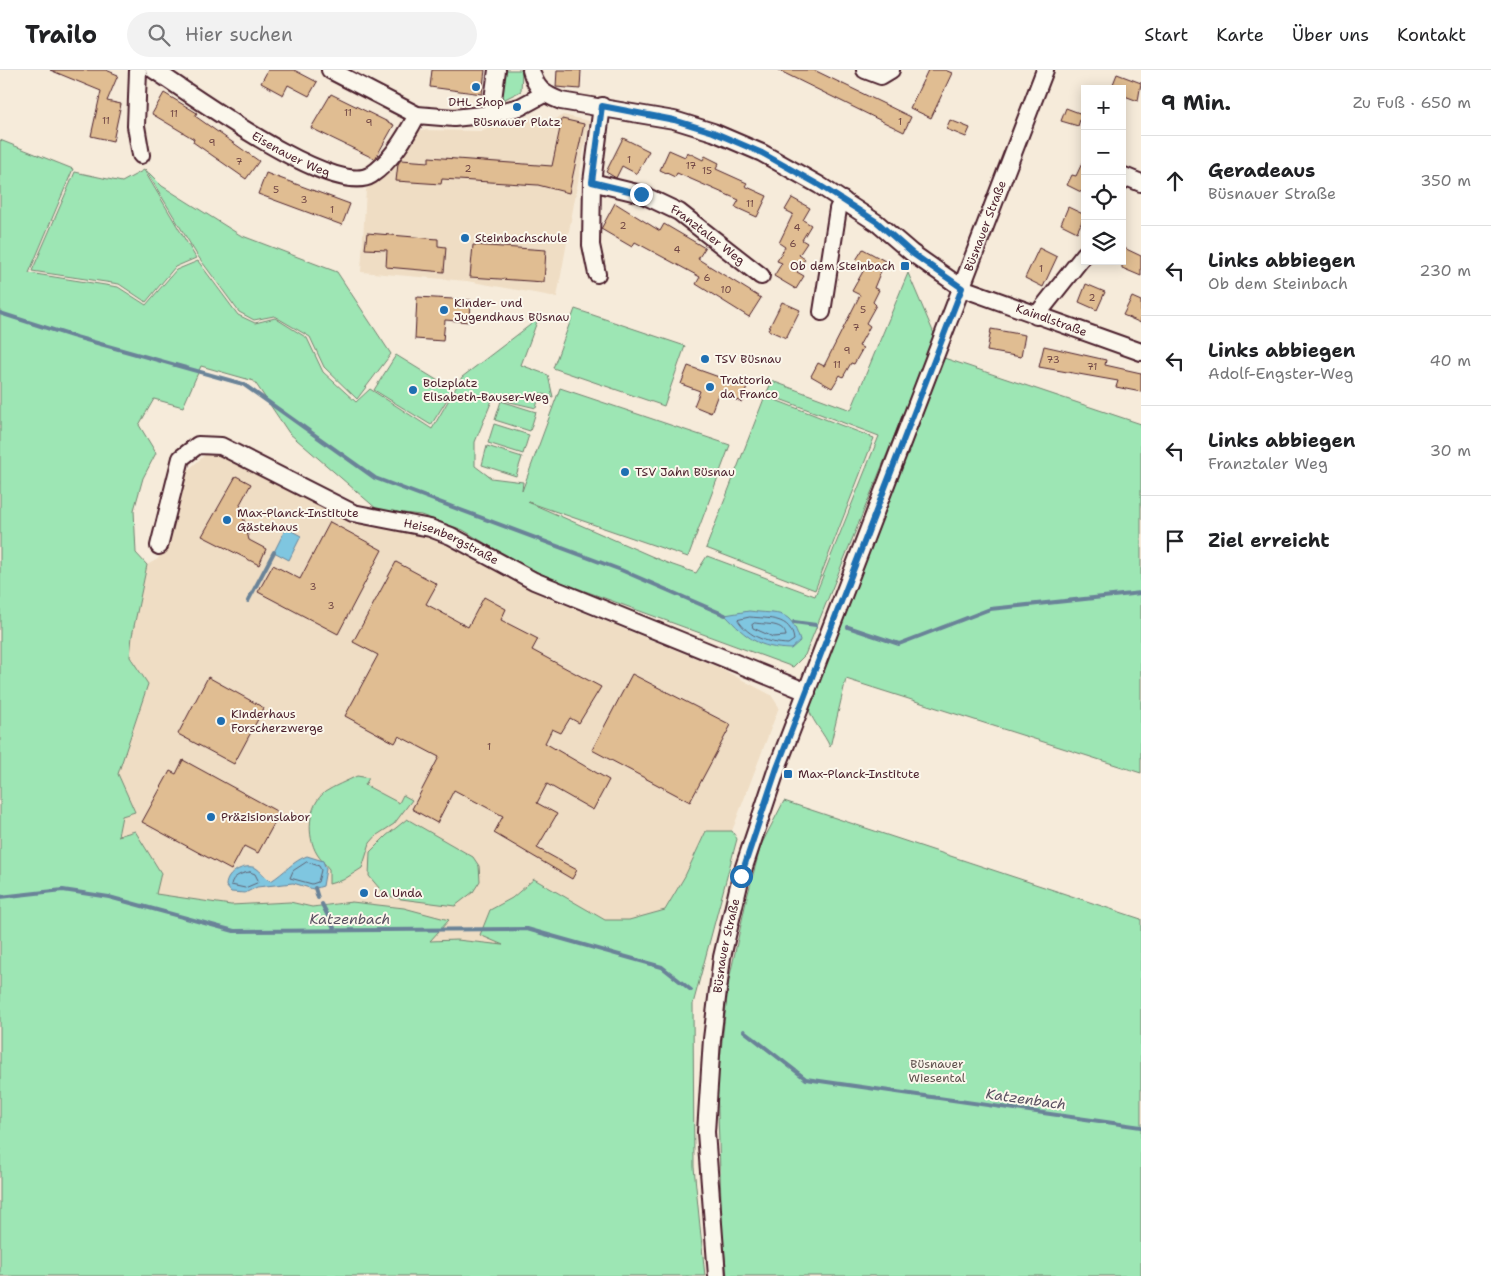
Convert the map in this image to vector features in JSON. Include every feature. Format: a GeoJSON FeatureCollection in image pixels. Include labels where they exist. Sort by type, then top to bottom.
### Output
{"type":"FeatureCollection","features":[{"type":"Feature","properties":{"kind":"street"},"geometry":{"type":"LineString","coordinates":[[138,70],[136,126],[142,155]]}},
{"type":"Feature","properties":{"kind":"street","name":"Eisenauer Weg"},"geometry":{"type":"LineString","coordinates":[[154,70],[272,147],[324,171],[353,180],[370,176],[389,158],[405,137],[417,115]]}},
{"type":"Feature","properties":{"kind":"street"},"geometry":{"type":"LineString","coordinates":[[330,70],[417,115],[454,118],[491,114],[520,107],[544,94]]}},
{"type":"Feature","properties":{"kind":"street"},"geometry":{"type":"LineString","coordinates":[[491,114],[497,70]]}},
{"type":"Feature","properties":{"kind":"street"},"geometry":{"type":"LineString","coordinates":[[531,70],[534,84],[544,94],[561,101],[602,106],[674,120],[713,132],[762,153],[877,222],[912,253],[962,288]]}},
{"type":"Feature","properties":{"kind":"street","name":"Büsnauer Straße"},"geometry":{"type":"LineString","coordinates":[[716,1276],[706,1132],[712,1039],[722,957],[750,843],[1045,70]]}},
{"type":"Feature","properties":{"kind":"street"},"geometry":{"type":"LineString","coordinates":[[598,274],[591,245],[592,182],[602,106]]}},
{"type":"Feature","properties":{"kind":"street"},"geometry":{"type":"LineString","coordinates":[[1126,177],[1141,183]]}},
{"type":"Feature","properties":{"kind":"street","name":"Franztaler Weg"},"geometry":{"type":"LineString","coordinates":[[592,182],[641,194],[679,212],[761,276]]}},
{"type":"Feature","properties":{"kind":"street"},"geometry":{"type":"LineString","coordinates":[[822,312],[838,209],[843,200]]}},
{"type":"Feature","properties":{"kind":"street"},"geometry":{"type":"LineString","coordinates":[[1036,316],[1081,259]]}},
{"type":"Feature","properties":{"kind":"street","name":"Kaindlstraße"},"geometry":{"type":"LineString","coordinates":[[962,288],[1141,352]]}},
{"type":"Feature","properties":{"kind":"street","name":"Heisenbergstraße"},"geometry":{"type":"LineString","coordinates":[[159,546],[181,458],[198,446],[221,446],[352,513],[430,528],[451,536],[534,581],[807,692]]}},
{"type":"Feature","properties":{"kind":"shaded area","name":"Steinbachschule"},"geometry":{"type":"Polygon","coordinates":[[[563,115],[589,121],[557,297],[467,281],[361,272],[366,190],[419,130],[481,131],[523,119],[554,120],[563,115]]]}},
{"type":"Feature","properties":{"kind":"shaded area"},"geometry":{"type":"Polygon","coordinates":[[[206,454],[226,456],[371,527],[414,533],[456,548],[511,580],[548,598],[720,668],[771,695],[779,707],[732,831],[706,831],[685,876],[665,910],[629,920],[605,920],[534,879],[512,898],[490,910],[480,935],[505,945],[457,940],[429,941],[448,920],[324,904],[312,907],[290,902],[231,905],[155,894],[161,872],[135,831],[118,837],[122,816],[135,812],[118,774],[148,684],[130,657],[132,636],[147,565],[158,559],[175,495],[188,470],[206,454]]]}},
{"type":"Feature","properties":{"kind":"green space"},"geometry":{"type":"Polygon","coordinates":[[[503,70],[522,70],[521,91],[503,100],[501,98],[503,70]]]}},
{"type":"Feature","properties":{"kind":"green space"},"geometry":{"type":"Polygon","coordinates":[[[0,140],[73,169],[29,273],[118,287],[146,305],[176,270],[198,261],[238,315],[255,323],[275,318],[307,338],[323,372],[356,402],[370,389],[432,429],[462,377],[538,319],[521,365],[548,375],[553,397],[540,393],[536,408],[493,398],[475,442],[475,466],[491,478],[523,482],[522,491],[560,388],[730,445],[688,557],[528,502],[667,563],[696,573],[707,556],[815,596],[879,436],[766,394],[772,381],[851,410],[908,273],[935,336],[805,655],[793,667],[555,580],[518,563],[463,530],[421,515],[378,510],[289,433],[254,381],[201,366],[183,407],[154,399],[139,425],[156,453],[143,478],[134,510],[136,553],[147,565],[132,636],[130,657],[148,684],[118,774],[135,812],[122,816],[118,836],[135,831],[161,873],[156,894],[231,905],[290,902],[312,907],[352,902],[404,908],[449,920],[430,941],[457,940],[503,945],[480,935],[490,910],[512,898],[534,879],[605,920],[629,920],[665,910],[685,876],[706,831],[732,831],[737,839],[693,1004],[694,1167],[705,1276],[0,1276],[0,140]]]}},
{"type":"Feature","properties":{"kind":"green space"},"geometry":{"type":"Polygon","coordinates":[[[145,169],[162,186],[240,235],[337,272],[391,354],[357,399],[324,367],[310,337],[274,316],[254,320],[239,312],[197,255],[145,169]]]}},
{"type":"Feature","properties":{"kind":"green space"},"geometry":{"type":"Polygon","coordinates":[[[144,170],[196,258],[175,267],[146,302],[119,284],[32,271],[75,172],[122,182],[144,170]]]}},
{"type":"Feature","properties":{"kind":"green space"},"geometry":{"type":"Polygon","coordinates":[[[575,309],[685,346],[664,406],[553,368],[575,309]]]}},
{"type":"Feature","properties":{"kind":"green space","name":"Bolzplatz Elisabeth-Bauser-Weg"},"geometry":{"type":"Polygon","coordinates":[[[396,355],[453,390],[431,425],[374,390],[396,355]]]}},
{"type":"Feature","properties":{"kind":"green space"},"geometry":{"type":"Polygon","coordinates":[[[944,358],[1141,424],[1141,773],[846,679],[830,747],[811,715],[809,710],[944,358]]]}},
{"type":"Feature","properties":{"kind":"green space","name":"TSV Jahn Büsnau"},"geometry":{"type":"Polygon","coordinates":[[[765,396],[874,438],[815,590],[706,548],[765,396]]]}},
{"type":"Feature","properties":{"kind":"green space"},"geometry":{"type":"Polygon","coordinates":[[[501,401],[536,412],[530,431],[495,420],[501,401]]]}},
{"type":"Feature","properties":{"kind":"green space"},"geometry":{"type":"Polygon","coordinates":[[[494,424],[529,435],[523,454],[488,443],[494,424]]]}},
{"type":"Feature","properties":{"kind":"green space"},"geometry":{"type":"Polygon","coordinates":[[[487,446],[522,457],[516,476],[482,465],[487,446]]]}},
{"type":"Feature","properties":{"kind":"green space"},"geometry":{"type":"Polygon","coordinates":[[[357,776],[369,778],[365,785],[399,803],[403,795],[412,800],[394,824],[377,835],[370,843],[362,868],[343,880],[329,884],[329,869],[317,854],[311,839],[312,813],[319,798],[325,792],[357,776]]]}},
{"type":"Feature","properties":{"kind":"green space","name":"Büsnauer Wiesental"},"geometry":{"type":"Polygon","coordinates":[[[784,801],[1141,919],[1141,1276],[727,1276],[722,1230],[717,1085],[729,980],[747,897],[761,845],[784,801]]]}},
{"type":"Feature","properties":{"kind":"green space"},"geometry":{"type":"Polygon","coordinates":[[[407,819],[473,857],[479,866],[480,881],[473,892],[455,906],[385,895],[369,876],[370,852],[407,819]]]}},
{"type":"Feature","properties":{"kind":"water"},"geometry":{"type":"Polygon","coordinates":[[[286,528],[301,536],[289,560],[274,552],[286,528]]]}},
{"type":"Feature","properties":{"kind":"water"},"geometry":{"type":"Polygon","coordinates":[[[749,611],[783,615],[792,623],[800,641],[791,649],[761,644],[747,636],[725,615],[749,611]]]}},
{"type":"Feature","properties":{"kind":"water"},"geometry":{"type":"Polygon","coordinates":[[[307,856],[323,861],[326,869],[323,886],[313,889],[293,883],[257,887],[245,893],[231,892],[226,886],[232,873],[241,868],[256,868],[271,881],[297,861],[307,856]]]}},
{"type":"Feature","properties":{"kind":"building"},"geometry":{"type":"Polygon","coordinates":[[[50,70],[106,70],[118,75],[107,101],[121,104],[113,141],[91,136],[101,91],[50,70]]]}},
{"type":"Feature","properties":{"kind":"building"},"geometry":{"type":"Polygon","coordinates":[[[268,70],[294,70],[317,82],[309,96],[288,85],[283,95],[261,83],[268,70]]]}},
{"type":"Feature","properties":{"kind":"building"},"geometry":{"type":"Polygon","coordinates":[[[432,70],[485,70],[482,94],[430,87],[432,70]]]}},
{"type":"Feature","properties":{"kind":"building"},"geometry":{"type":"Polygon","coordinates":[[[557,70],[581,70],[580,89],[556,87],[557,70]]]}},
{"type":"Feature","properties":{"kind":"building"},"geometry":{"type":"Polygon","coordinates":[[[778,70],[814,70],[911,117],[904,132],[778,70]]]}},
{"type":"Feature","properties":{"kind":"building"},"geometry":{"type":"Polygon","coordinates":[[[928,70],[945,70],[952,73],[931,118],[910,108],[928,70]]]}},
{"type":"Feature","properties":{"kind":"building"},"geometry":{"type":"Polygon","coordinates":[[[1117,74],[1141,83],[1138,101],[1126,96],[1126,85],[1113,85],[1117,74]]]}},
{"type":"Feature","properties":{"kind":"building"},"geometry":{"type":"Polygon","coordinates":[[[164,93],[197,113],[195,116],[259,161],[246,179],[193,142],[194,139],[152,114],[164,93]]]}},
{"type":"Feature","properties":{"kind":"building"},"geometry":{"type":"Polygon","coordinates":[[[331,94],[394,125],[375,159],[311,128],[331,94]]]}},
{"type":"Feature","properties":{"kind":"building"},"geometry":{"type":"Polygon","coordinates":[[[1066,108],[1081,114],[1078,126],[1061,121],[1066,108]]]}},
{"type":"Feature","properties":{"kind":"building"},"geometry":{"type":"Polygon","coordinates":[[[562,119],[584,124],[569,193],[538,185],[442,179],[441,184],[396,181],[398,164],[401,160],[429,162],[429,157],[552,166],[562,119]]]}},
{"type":"Feature","properties":{"kind":"building"},"geometry":{"type":"Polygon","coordinates":[[[950,120],[970,128],[966,137],[946,129],[950,120]]]}},
{"type":"Feature","properties":{"kind":"building"},"geometry":{"type":"Polygon","coordinates":[[[623,138],[649,151],[637,174],[622,166],[616,178],[606,172],[623,138]]]}},
{"type":"Feature","properties":{"kind":"building"},"geometry":{"type":"Polygon","coordinates":[[[669,150],[685,157],[687,152],[703,160],[705,156],[719,163],[716,169],[747,183],[745,186],[767,196],[757,217],[735,207],[739,200],[677,173],[675,177],[660,170],[669,150]]]}},
{"type":"Feature","properties":{"kind":"building"},"geometry":{"type":"Polygon","coordinates":[[[1081,165],[1081,192],[1067,185],[1072,175],[1076,176],[1081,165]]]}},
{"type":"Feature","properties":{"kind":"building"},"geometry":{"type":"Polygon","coordinates":[[[266,173],[350,204],[342,225],[258,194],[266,173]]]}},
{"type":"Feature","properties":{"kind":"building"},"geometry":{"type":"Polygon","coordinates":[[[792,198],[810,208],[803,220],[811,225],[802,240],[807,243],[799,255],[805,259],[797,272],[804,276],[796,289],[774,276],[782,263],[777,261],[785,247],[779,243],[793,214],[785,210],[792,198]]]}},
{"type":"Feature","properties":{"kind":"building"},"geometry":{"type":"Polygon","coordinates":[[[615,203],[660,231],[664,224],[705,248],[698,259],[761,298],[749,317],[696,284],[700,277],[635,242],[632,247],[601,229],[615,203]]]}},
{"type":"Feature","properties":{"kind":"building"},"geometry":{"type":"Polygon","coordinates":[[[1068,207],[1081,213],[1081,224],[1077,232],[1061,224],[1068,207]]]}},
{"type":"Feature","properties":{"kind":"building"},"geometry":{"type":"Polygon","coordinates":[[[367,233],[438,239],[438,246],[446,247],[444,272],[386,267],[387,250],[365,249],[367,233]]]}},
{"type":"Feature","properties":{"kind":"building"},"geometry":{"type":"Polygon","coordinates":[[[473,245],[546,250],[544,282],[470,277],[473,245]]]}},
{"type":"Feature","properties":{"kind":"building"},"geometry":{"type":"Polygon","coordinates":[[[1039,248],[1057,257],[1043,287],[1025,278],[1039,248]]]}},
{"type":"Feature","properties":{"kind":"building"},"geometry":{"type":"Polygon","coordinates":[[[863,249],[885,261],[874,288],[879,290],[873,302],[876,305],[866,323],[870,326],[859,346],[863,348],[854,364],[851,363],[843,377],[840,375],[832,388],[811,376],[818,363],[824,366],[860,295],[852,291],[866,266],[856,260],[863,249]]]}},
{"type":"Feature","properties":{"kind":"building"},"geometry":{"type":"Polygon","coordinates":[[[1126,249],[1141,256],[1141,276],[1122,268],[1122,265],[1126,265],[1126,249]]]}},
{"type":"Feature","properties":{"kind":"building"},"geometry":{"type":"Polygon","coordinates":[[[1086,284],[1105,292],[1097,310],[1079,302],[1086,284]]]}},
{"type":"Feature","properties":{"kind":"building","name":"Kinder- und Jugendhaus Büsnau"},"geometry":{"type":"Polygon","coordinates":[[[417,297],[471,300],[470,322],[445,320],[443,341],[415,339],[417,297]]]}},
{"type":"Feature","properties":{"kind":"building"},"geometry":{"type":"Polygon","coordinates":[[[1132,297],[1141,301],[1141,323],[1123,315],[1132,297]]]}},
{"type":"Feature","properties":{"kind":"building"},"geometry":{"type":"Polygon","coordinates":[[[782,302],[800,310],[786,338],[768,330],[782,302]]]}},
{"type":"Feature","properties":{"kind":"building"},"geometry":{"type":"Polygon","coordinates":[[[991,329],[1025,335],[1021,357],[987,351],[991,329]]]}},
{"type":"Feature","properties":{"kind":"building"},"geometry":{"type":"Polygon","coordinates":[[[1044,346],[1106,360],[1105,365],[1141,373],[1141,392],[1116,387],[1118,381],[1039,367],[1044,346]]]}},
{"type":"Feature","properties":{"kind":"building"},"geometry":{"type":"Polygon","coordinates":[[[688,366],[747,387],[742,402],[718,394],[711,413],[694,406],[700,391],[681,384],[688,366]]]}},
{"type":"Feature","properties":{"kind":"building","name":"Max-Planck-Institute Gästehaus"},"geometry":{"type":"Polygon","coordinates":[[[236,476],[251,484],[240,504],[249,540],[266,549],[259,565],[202,536],[236,476]]]}},
{"type":"Feature","properties":{"kind":"building"},"geometry":{"type":"Polygon","coordinates":[[[330,522],[382,550],[338,634],[258,592],[273,565],[300,579],[330,522]]]}},
{"type":"Feature","properties":{"kind":"building"},"geometry":{"type":"Polygon","coordinates":[[[396,562],[437,584],[426,604],[468,627],[484,597],[506,609],[501,620],[538,639],[532,650],[601,687],[579,723],[570,718],[561,733],[552,729],[545,743],[609,780],[593,810],[547,784],[537,803],[557,814],[537,848],[577,870],[572,879],[494,833],[503,816],[454,790],[437,823],[412,809],[439,757],[399,736],[395,743],[345,716],[378,655],[353,642],[396,562]]]}},
{"type":"Feature","properties":{"kind":"building"},"geometry":{"type":"Polygon","coordinates":[[[632,674],[731,725],[690,802],[592,750],[632,674]]]}},
{"type":"Feature","properties":{"kind":"building","name":"Kinderhaus Forscherzwerge"},"geometry":{"type":"Polygon","coordinates":[[[208,677],[264,708],[234,764],[178,734],[208,677]]]}},
{"type":"Feature","properties":{"kind":"building","name":"Präzisionslabor"},"geometry":{"type":"Polygon","coordinates":[[[183,760],[280,813],[258,853],[244,846],[231,870],[142,822],[170,771],[176,774],[183,760]]]}},
{"type":"Feature","properties":{"kind":"waterway"},"geometry":{"type":"LineString","coordinates":[[0,313],[72,336],[243,384],[375,478],[621,570],[725,615]]}},
{"type":"Feature","properties":{"kind":"waterway"},"geometry":{"type":"LineString","coordinates":[[248,601],[274,552]]}},
{"type":"Feature","properties":{"kind":"waterway"},"geometry":{"type":"LineString","coordinates":[[848,627],[899,644],[990,609],[1141,593]]}},
{"type":"Feature","properties":{"kind":"waterway"},"geometry":{"type":"LineString","coordinates":[[794,622],[816,625]]}},
{"type":"Feature","properties":{"kind":"waterway"},"geometry":{"type":"LineString","coordinates":[[315,888],[318,898]]}},
{"type":"Feature","properties":{"kind":"waterway","name":"Katzenbach"},"geometry":{"type":"LineString","coordinates":[[0,897],[63,890],[109,897],[234,931],[527,929],[662,967],[691,990]]}},
{"type":"Feature","properties":{"kind":"waterway"},"geometry":{"type":"LineString","coordinates":[[322,904],[335,930]]}},
{"type":"Feature","properties":{"kind":"waterway","name":"Katzenbach"},"geometry":{"type":"LineString","coordinates":[[744,1031],[806,1079],[1141,1127]]}},
{"type":"Feature","properties":{"kind":"place","name":"DHL Shop"},"geometry":{"type":"Point","coordinates":[476,87]}},
{"type":"Feature","properties":{"kind":"place","name":"Büsnauer Platz"},"geometry":{"type":"Point","coordinates":[517,107]}},
{"type":"Feature","properties":{"kind":"place","name":"Steinbachschule"},"geometry":{"type":"Point","coordinates":[465,238]}},
{"type":"Feature","properties":{"kind":"place","name":"Ob dem Steinbach"},"geometry":{"type":"Point","coordinates":[905,266]}},
{"type":"Feature","properties":{"kind":"place","name":"Kinder- und Jugendhaus Büsnau"},"geometry":{"type":"Point","coordinates":[444,310]}},
{"type":"Feature","properties":{"kind":"place","name":"TSV Büsnau"},"geometry":{"type":"Point","coordinates":[705,359]}},
{"type":"Feature","properties":{"kind":"place","name":"Trattoria da Franco"},"geometry":{"type":"Point","coordinates":[710,387]}},
{"type":"Feature","properties":{"kind":"place","name":"Bolzplatz Elisabeth-Bauser-Weg"},"geometry":{"type":"Point","coordinates":[413,390]}},
{"type":"Feature","properties":{"kind":"place","name":"TSV Jahn Büsnau"},"geometry":{"type":"Point","coordinates":[625,472]}},
{"type":"Feature","properties":{"kind":"place","name":"Max-Planck-Institute Gästehaus"},"geometry":{"type":"Point","coordinates":[227,520]}},
{"type":"Feature","properties":{"kind":"place","name":"Kinderhaus Forscherzwerge"},"geometry":{"type":"Point","coordinates":[221,721]}},
{"type":"Feature","properties":{"kind":"place","name":"Max-Planck-Institute"},"geometry":{"type":"Point","coordinates":[788,774]}},
{"type":"Feature","properties":{"kind":"place","name":"Präzisionslabor"},"geometry":{"type":"Point","coordinates":[211,817]}},
{"type":"Feature","properties":{"kind":"place","name":"La Unda"},"geometry":{"type":"Point","coordinates":[364,893]}},
{"type":"Feature","properties":{"kind":"route"},"geometry":{"type":"LineString","coordinates":[[641,194],[592,182],[602,106],[674,120],[713,132],[762,153],[819,185],[877,222],[912,253],[962,288],[777,768],[750,843],[741,876]]}}]}
